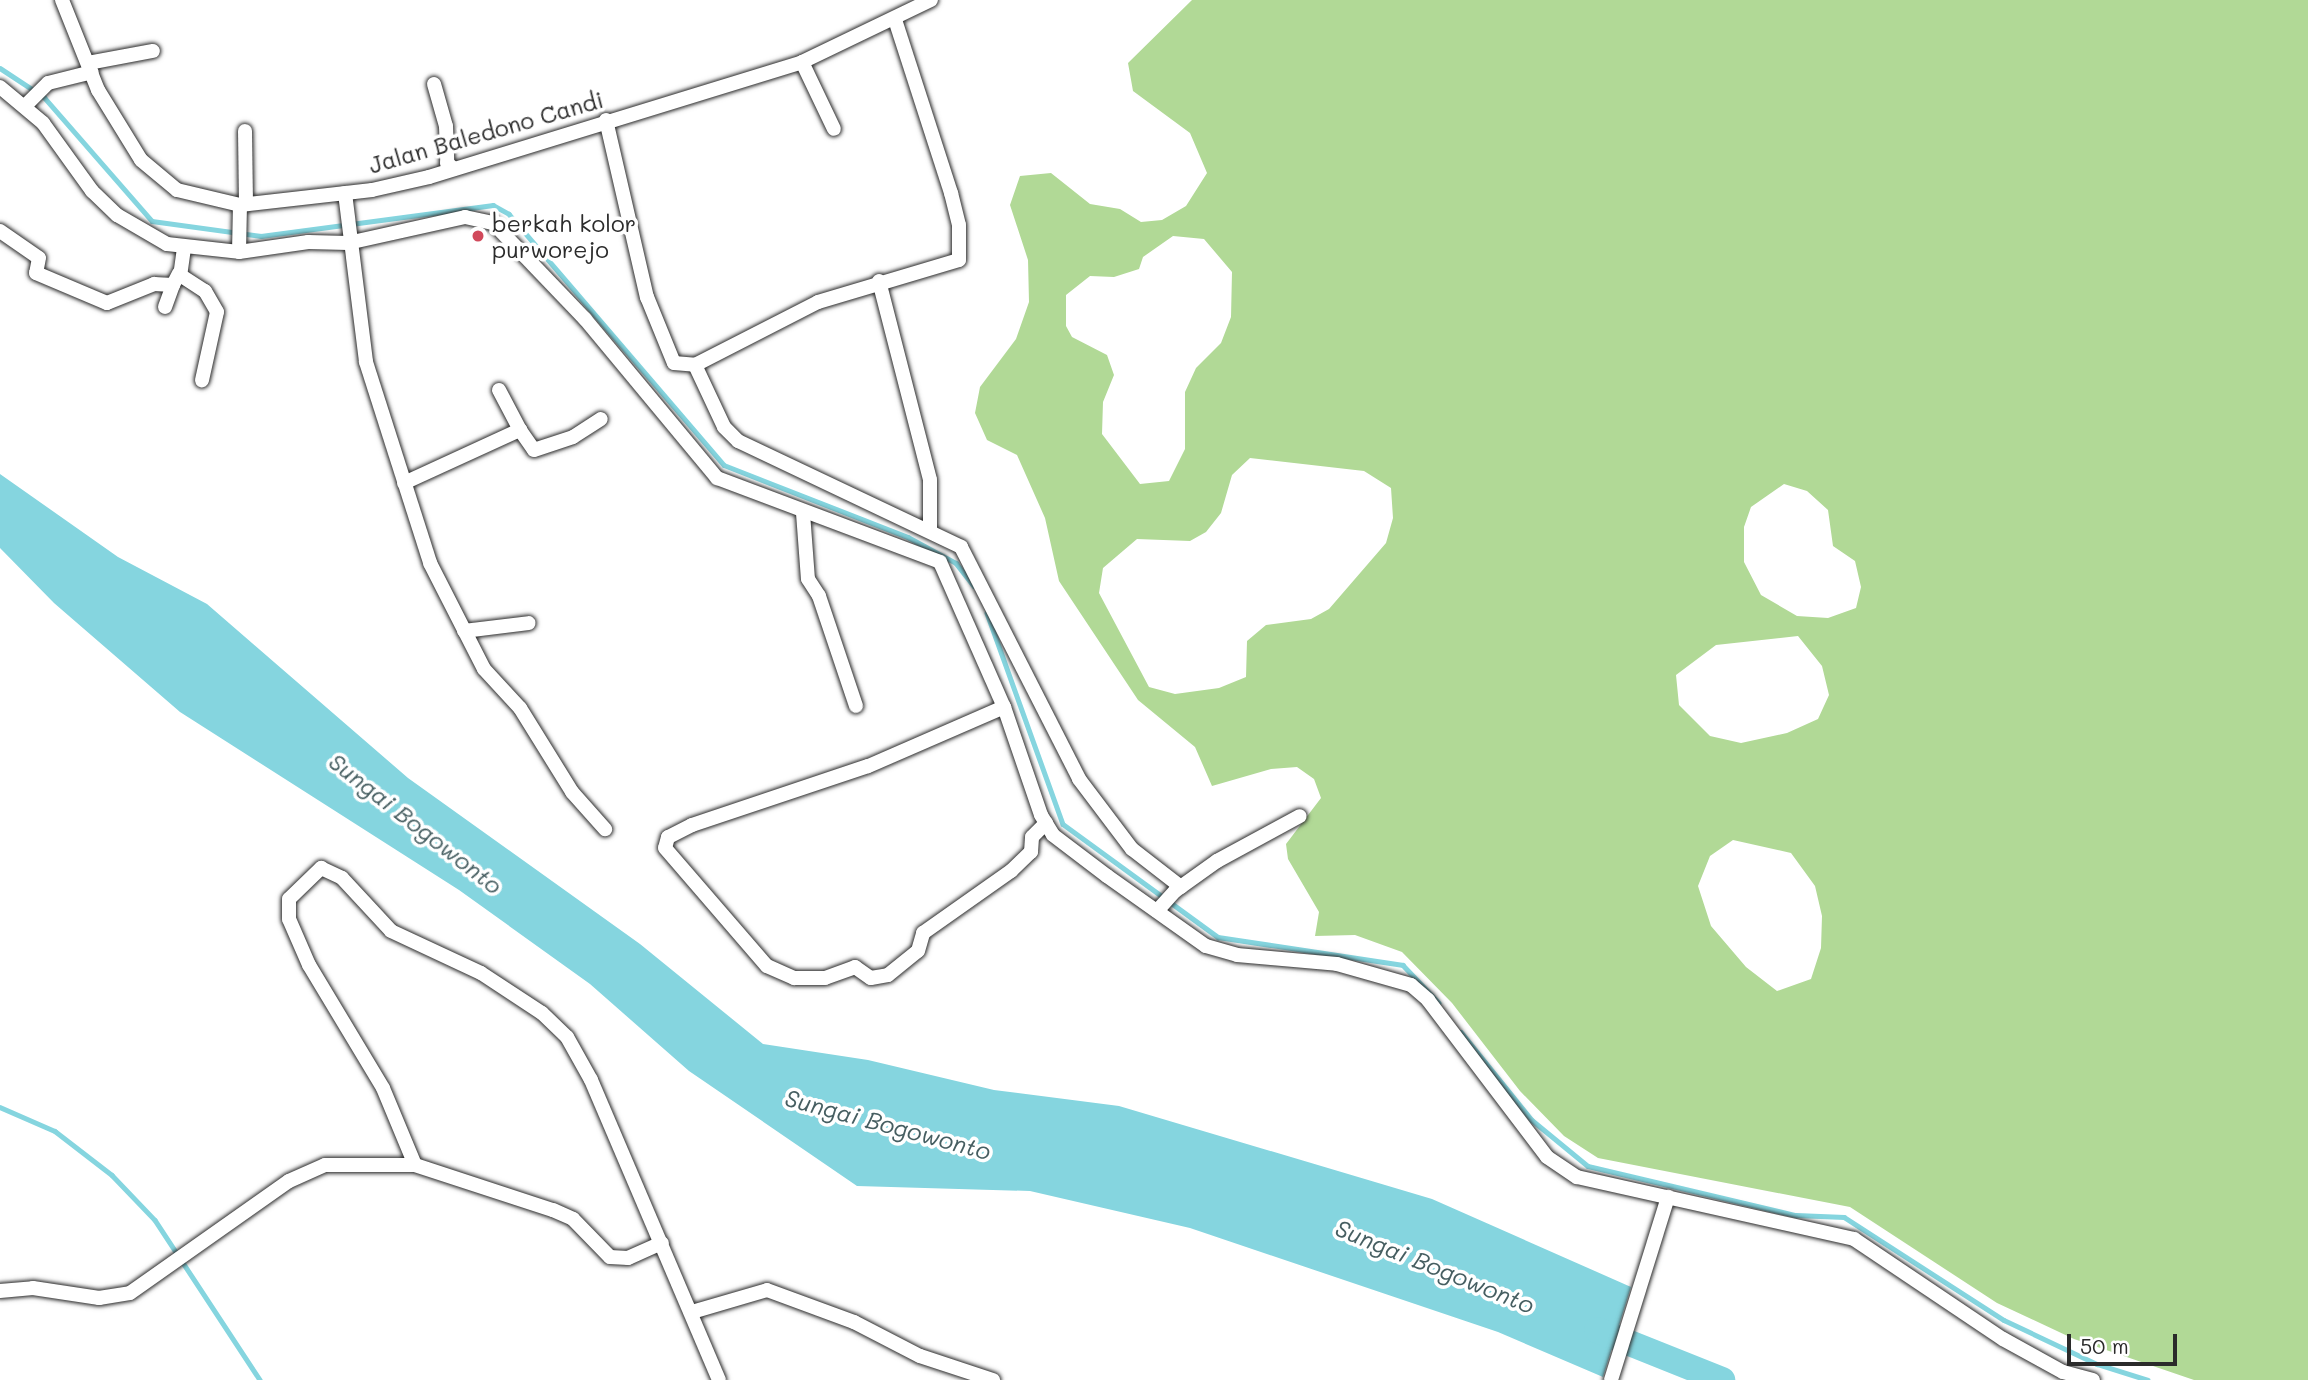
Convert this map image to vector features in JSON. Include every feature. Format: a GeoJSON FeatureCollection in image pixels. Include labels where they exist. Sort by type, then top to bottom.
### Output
{"type":"FeatureCollection","features":[{"type":"Feature","properties":{"kind":"street","name":"Jalan Baledono Candi"},"geometry":{"type":"LineString","coordinates":[[62,0],[109,112],[156,176],[186,194],[242,209],[345,193],[454,169],[606,120],[802,62],[895,20],[931,0]]}},
{"type":"Feature","properties":{"kind":"street"},"geometry":{"type":"LineString","coordinates":[[606,120],[647,297],[674,363],[695,365],[818,302],[879,281],[955,264],[961,253],[951,193],[895,20]]}},
{"type":"Feature","properties":{"kind":"street"},"geometry":{"type":"LineString","coordinates":[[27,103],[48,83],[90,67],[153,51]]}},
{"type":"Feature","properties":{"kind":"street"},"geometry":{"type":"LineString","coordinates":[[802,62],[834,130]]}},
{"type":"Feature","properties":{"kind":"street"},"geometry":{"type":"LineString","coordinates":[[434,84],[446,126],[447,163],[454,169]]}},
{"type":"Feature","properties":{"kind":"street"},"geometry":{"type":"LineString","coordinates":[[0,87],[27,103],[117,215],[144,234],[184,248],[239,248],[347,239],[465,217],[493,223],[585,319],[717,478],[803,513],[940,562],[1004,707],[1031,795],[1046,823],[1061,841],[1223,952],[1337,964],[1411,985],[1428,1000],[1547,1157],[1590,1182],[1854,1238],[2003,1339],[2063,1371],[2093,1380]]}},
{"type":"Feature","properties":{"kind":"street"},"geometry":{"type":"LineString","coordinates":[[239,248],[245,131]]}},
{"type":"Feature","properties":{"kind":"street"},"geometry":{"type":"LineString","coordinates":[[345,193],[347,239],[366,362],[430,563],[484,669],[520,708],[572,792],[605,829]]}},
{"type":"Feature","properties":{"kind":"street"},"geometry":{"type":"LineString","coordinates":[[0,231],[39,258],[36,273],[107,303],[154,284],[176,279],[205,291],[217,312],[202,380]]}},
{"type":"Feature","properties":{"kind":"street"},"geometry":{"type":"LineString","coordinates":[[165,307],[184,248]]}},
{"type":"Feature","properties":{"kind":"street"},"geometry":{"type":"LineString","coordinates":[[879,281],[930,480],[930,531]]}},
{"type":"Feature","properties":{"kind":"street"},"geometry":{"type":"LineString","coordinates":[[695,365],[724,427],[738,441],[951,539],[969,559],[1035,700],[1110,824],[1178,889]]}},
{"type":"Feature","properties":{"kind":"street"},"geometry":{"type":"LineString","coordinates":[[499,390],[534,450],[570,438],[601,419]]}},
{"type":"Feature","properties":{"kind":"street"},"geometry":{"type":"LineString","coordinates":[[404,483],[520,430]]}},
{"type":"Feature","properties":{"kind":"street"},"geometry":{"type":"LineString","coordinates":[[803,513],[808,579],[820,596],[856,706]]}},
{"type":"Feature","properties":{"kind":"street"},"geometry":{"type":"LineString","coordinates":[[464,631],[529,623]]}},
{"type":"Feature","properties":{"kind":"street"},"geometry":{"type":"LineString","coordinates":[[1004,707],[868,765],[692,825],[668,837],[665,848],[767,965],[794,978],[825,978],[855,967],[871,978],[888,975],[918,951],[923,933],[1011,871],[1031,852],[1037,828],[1046,823]]}},
{"type":"Feature","properties":{"kind":"street"},"geometry":{"type":"LineString","coordinates":[[1158,909],[1178,889],[1300,816]]}},
{"type":"Feature","properties":{"kind":"street"},"geometry":{"type":"LineString","coordinates":[[415,1166],[383,1088],[309,965],[289,919],[289,899],[321,868],[342,878],[391,931],[481,973],[559,1027],[591,1080],[719,1380]]}},
{"type":"Feature","properties":{"kind":"street"},"geometry":{"type":"LineString","coordinates":[[0,1291],[123,1296],[289,1181],[304,1172],[325,1166],[415,1166],[566,1215],[610,1257],[628,1258],[662,1243]]}},
{"type":"Feature","properties":{"kind":"street"},"geometry":{"type":"LineString","coordinates":[[1611,1380],[1668,1197]]}},
{"type":"Feature","properties":{"kind":"street"},"geometry":{"type":"LineString","coordinates":[[692,1312],[767,1290],[854,1322],[920,1356],[993,1380]]}},
{"type":"Feature","properties":{"kind":"green space"},"geometry":{"type":"Polygon","coordinates":[[[1192,0],[2308,0],[2308,1380],[2194,1380],[2074,1339],[1997,1303],[1850,1207],[1598,1158],[1564,1136],[1520,1091],[1452,1003],[1402,952],[1355,935],[1315,936],[1319,912],[1288,859],[1286,844],[1321,798],[1314,779],[1297,767],[1271,769],[1212,786],[1195,747],[1138,700],[1059,581],[1045,518],[1017,455],[987,440],[975,413],[980,387],[1016,339],[1029,302],[1028,260],[1010,205],[1020,176],[1051,173],[1090,204],[1120,209],[1141,222],[1162,220],[1186,206],[1207,173],[1190,133],[1133,91],[1128,63],[1192,0]],[[1173,236],[1143,257],[1139,269],[1114,277],[1090,276],[1066,295],[1066,326],[1072,337],[1107,355],[1114,375],[1103,402],[1102,434],[1140,484],[1169,481],[1185,449],[1185,392],[1196,368],[1221,343],[1231,317],[1232,272],[1204,239],[1173,236]],[[1250,458],[1232,475],[1221,513],[1206,532],[1190,541],[1137,539],[1103,568],[1099,593],[1149,687],[1175,694],[1219,688],[1246,677],[1247,641],[1266,625],[1311,619],[1329,609],[1386,543],[1393,518],[1391,488],[1364,471],[1250,458]],[[1784,484],[1751,507],[1744,527],[1744,562],[1761,595],[1797,616],[1828,618],[1856,608],[1861,587],[1855,561],[1833,546],[1828,510],[1807,491],[1784,484]],[[1798,636],[1716,645],[1676,675],[1679,705],[1710,736],[1741,743],[1787,733],[1818,719],[1829,695],[1822,666],[1798,636]],[[1733,840],[1710,856],[1698,886],[1711,926],[1746,967],[1777,991],[1811,979],[1821,948],[1822,916],[1815,886],[1791,853],[1733,840]]]}},
{"type":"Feature","properties":{"kind":"water"},"geometry":{"type":"Polygon","coordinates":[[[0,474],[118,557],[207,604],[408,778],[640,944],[763,1044],[868,1060],[994,1090],[1119,1106],[1432,1199],[1631,1287],[1603,1377],[1498,1332],[1190,1228],[1030,1191],[857,1186],[689,1071],[590,984],[459,890],[180,712],[54,603],[0,548],[0,474]]]}},
{"type":"Feature","properties":{"kind":"waterway"},"geometry":{"type":"LineString","coordinates":[[0,68],[44,97],[152,221],[261,236],[493,205],[509,214],[724,465],[908,537],[956,563],[974,586]]}},
{"type":"Feature","properties":{"kind":"waterway"},"geometry":{"type":"LineString","coordinates":[[987,613],[1063,824],[1218,937],[1403,965],[1439,1003]]}},
{"type":"Feature","properties":{"kind":"waterway"},"geometry":{"type":"LineString","coordinates":[[1461,1032],[1532,1120],[1588,1166],[1796,1215],[1844,1217],[2004,1320],[2097,1364],[2148,1380]]}},
{"type":"Feature","properties":{"kind":"waterway"},"geometry":{"type":"LineString","coordinates":[[0,1107],[55,1131],[112,1175],[155,1220],[260,1380]]}},
{"type":"Feature","properties":{"kind":"waterway","name":"Sungai Bogowonto"},"geometry":{"type":"LineString","coordinates":[[1597,1330],[1722,1380]]}},
{"type":"Feature","properties":{"kind":"place","name":"berkah kolor purworejo"},"geometry":{"type":"Point","coordinates":[478,236]}}]}
